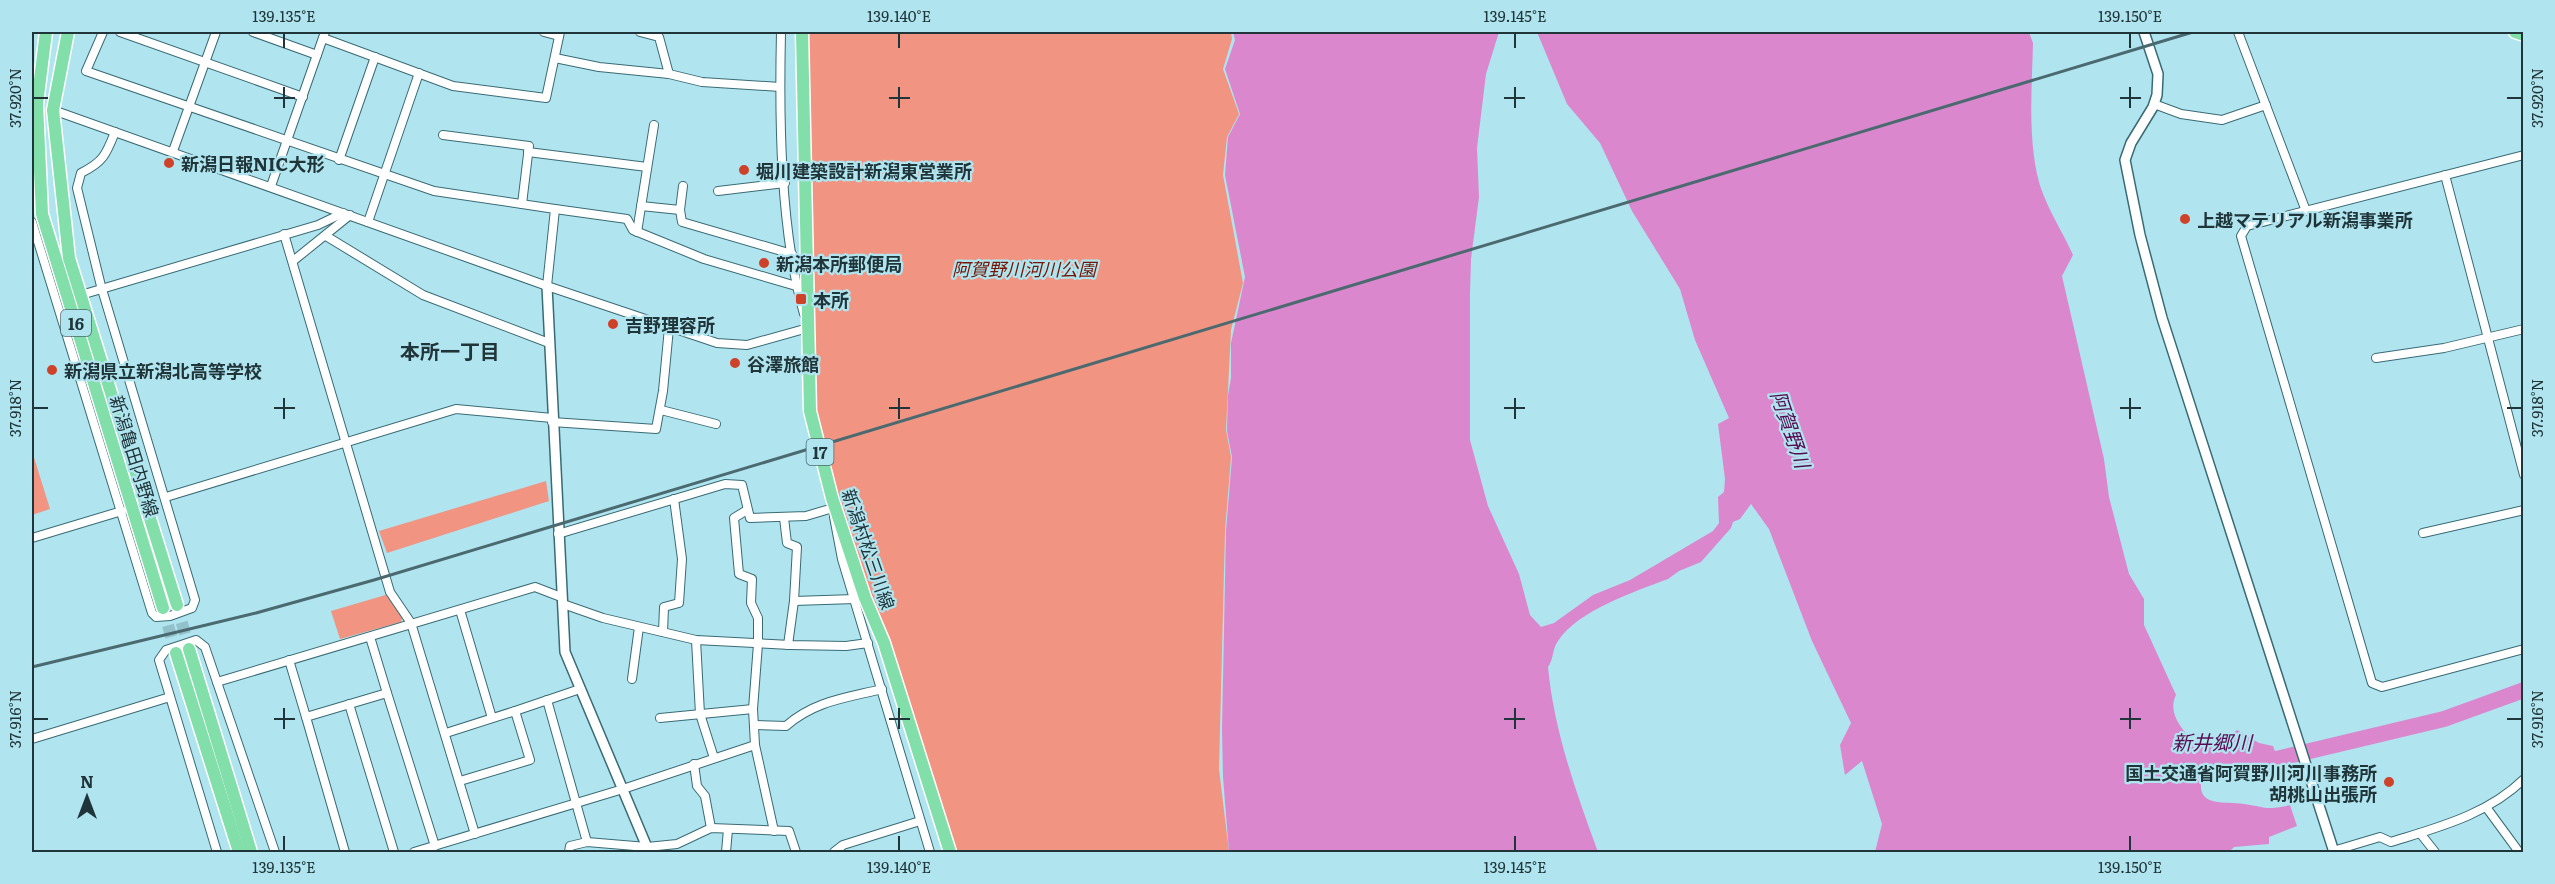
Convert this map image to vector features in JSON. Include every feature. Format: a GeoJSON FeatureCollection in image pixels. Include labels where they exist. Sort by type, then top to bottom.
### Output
{"type":"FeatureCollection","features":[{"type":"Feature","properties":{"kind":"main road","name":"新潟亀田内野線"},"geometry":{"type":"LineString","coordinates":[[46,32],[36,104],[42,214],[163,608]]}},
{"type":"Feature","properties":{"kind":"main road","name":"新潟亀田内野線"},"geometry":{"type":"LineString","coordinates":[[68,32],[53,110],[69,258],[177,605]]}},
{"type":"Feature","properties":{"kind":"main road","name":"新潟村松三川線"},"geometry":{"type":"LineString","coordinates":[[802,32],[810,411],[832,503],[865,598],[884,642],[950,852]]}},
{"type":"Feature","properties":{"kind":"main road"},"geometry":{"type":"LineString","coordinates":[[2515,32],[2523,35]]}},
{"type":"Feature","properties":{"kind":"main road"},"geometry":{"type":"LineString","coordinates":[[189,649],[251,852]]}},
{"type":"Feature","properties":{"kind":"main road"},"geometry":{"type":"LineString","coordinates":[[176,653],[238,852]]}},
{"type":"Feature","properties":{"kind":"street"},"geometry":{"type":"LineString","coordinates":[[103,32],[86,71],[189,109],[288,140],[339,160],[434,191],[627,219],[637,232],[704,259],[796,286]]}},
{"type":"Feature","properties":{"kind":"street"},"geometry":{"type":"LineString","coordinates":[[120,32],[204,64],[303,97]]}},
{"type":"Feature","properties":{"kind":"street"},"geometry":{"type":"LineString","coordinates":[[173,151],[216,32]]}},
{"type":"Feature","properties":{"kind":"street"},"geometry":{"type":"LineString","coordinates":[[253,32],[317,55]]}},
{"type":"Feature","properties":{"kind":"street"},"geometry":{"type":"LineString","coordinates":[[271,186],[324,35],[453,86],[546,98],[560,34],[544,32]]}},
{"type":"Feature","properties":{"kind":"street"},"geometry":{"type":"LineString","coordinates":[[640,32],[659,37],[669,74]]}},
{"type":"Feature","properties":{"kind":"street"},"geometry":{"type":"LineString","coordinates":[[53,110],[669,328],[731,345],[755,344],[808,328],[796,286],[785,183],[780,87],[781,32]]}},
{"type":"Feature","properties":{"kind":"street"},"geometry":{"type":"LineString","coordinates":[[2144,32],[2158,74],[2154,104],[2131,143],[2125,160],[2150,275],[2334,852],[2380,837],[2391,842],[2464,819],[2513,789],[2523,779]]}},
{"type":"Feature","properties":{"kind":"street"},"geometry":{"type":"LineString","coordinates":[[2238,32],[2306,211]]}},
{"type":"Feature","properties":{"kind":"street"},"geometry":{"type":"LineString","coordinates":[[339,160],[375,57]]}},
{"type":"Feature","properties":{"kind":"street"},"geometry":{"type":"LineString","coordinates":[[555,58],[636,73],[669,74],[702,82],[780,87]]}},
{"type":"Feature","properties":{"kind":"street"},"geometry":{"type":"LineString","coordinates":[[368,222],[419,73]]}},
{"type":"Feature","properties":{"kind":"street"},"geometry":{"type":"LineString","coordinates":[[2154,104],[2181,114],[2222,120],[2266,105]]}},
{"type":"Feature","properties":{"kind":"street"},"geometry":{"type":"LineString","coordinates":[[637,232],[654,125]]}},
{"type":"Feature","properties":{"kind":"street"},"geometry":{"type":"LineString","coordinates":[[32,222],[152,613],[156,617],[183,613],[192,608],[195,600],[102,289],[78,188],[81,173],[99,164],[108,151],[115,132]]}},
{"type":"Feature","properties":{"kind":"street"},"geometry":{"type":"LineString","coordinates":[[443,135],[529,146],[522,204]]}},
{"type":"Feature","properties":{"kind":"street"},"geometry":{"type":"LineString","coordinates":[[528,152],[647,167]]}},
{"type":"Feature","properties":{"kind":"street"},"geometry":{"type":"LineString","coordinates":[[2523,155],[2247,226],[2241,236],[2372,683],[2382,687],[2523,649]]}},
{"type":"Feature","properties":{"kind":"street"},"geometry":{"type":"LineString","coordinates":[[2445,175],[2523,475]]}},
{"type":"Feature","properties":{"kind":"street"},"geometry":{"type":"LineString","coordinates":[[718,191],[785,183]]}},
{"type":"Feature","properties":{"kind":"street"},"geometry":{"type":"LineString","coordinates":[[683,186],[680,210],[682,222],[792,254]]}},
{"type":"Feature","properties":{"kind":"street"},"geometry":{"type":"LineString","coordinates":[[641,206],[680,210]]}},
{"type":"Feature","properties":{"kind":"street"},"geometry":{"type":"LineString","coordinates":[[555,209],[547,286],[565,652],[648,850]]}},
{"type":"Feature","properties":{"kind":"street"},"geometry":{"type":"LineString","coordinates":[[81,295],[318,225],[346,214]]}},
{"type":"Feature","properties":{"kind":"street"},"geometry":{"type":"LineString","coordinates":[[293,261],[326,236],[346,214]]}},
{"type":"Feature","properties":{"kind":"street"},"geometry":{"type":"LineString","coordinates":[[284,234],[390,592],[411,623],[475,834]]}},
{"type":"Feature","properties":{"kind":"street"},"geometry":{"type":"LineString","coordinates":[[326,236],[423,295],[549,343]]}},
{"type":"Feature","properties":{"kind":"street"},"geometry":{"type":"LineString","coordinates":[[166,497],[347,444],[456,409],[656,429],[661,410],[669,328]]}},
{"type":"Feature","properties":{"kind":"street"},"geometry":{"type":"LineString","coordinates":[[2376,358],[2444,348],[2523,329]]}},
{"type":"Feature","properties":{"kind":"street"},"geometry":{"type":"LineString","coordinates":[[661,410],[716,424]]}},
{"type":"Feature","properties":{"kind":"street"},"geometry":{"type":"LineString","coordinates":[[558,534],[725,484],[742,485],[750,518],[806,516],[832,503],[837,540],[930,852]]}},
{"type":"Feature","properties":{"kind":"street"},"geometry":{"type":"LineString","coordinates":[[663,632],[664,607],[679,603],[682,559],[674,499]]}},
{"type":"Feature","properties":{"kind":"street"},"geometry":{"type":"LineString","coordinates":[[747,510],[734,518],[736,554],[739,574],[752,579],[751,603],[758,618],[753,709],[755,745],[774,831]]}},
{"type":"Feature","properties":{"kind":"street"},"geometry":{"type":"LineString","coordinates":[[2423,533],[2523,510]]}},
{"type":"Feature","properties":{"kind":"street"},"geometry":{"type":"LineString","coordinates":[[32,538],[122,511]]}},
{"type":"Feature","properties":{"kind":"street"},"geometry":{"type":"LineString","coordinates":[[784,518],[788,543],[797,547],[795,601],[788,645]]}},
{"type":"Feature","properties":{"kind":"street"},"geometry":{"type":"LineString","coordinates":[[217,682],[535,587],[562,600],[639,627],[696,640],[788,645],[846,646],[868,643]]}},
{"type":"Feature","properties":{"kind":"street"},"geometry":{"type":"LineString","coordinates":[[795,601],[855,599]]}},
{"type":"Feature","properties":{"kind":"street"},"geometry":{"type":"LineString","coordinates":[[460,610],[492,718]]}},
{"type":"Feature","properties":{"kind":"street"},"geometry":{"type":"LineString","coordinates":[[632,679],[639,627]]}},
{"type":"Feature","properties":{"kind":"street"},"geometry":{"type":"LineString","coordinates":[[370,637],[435,846]]}},
{"type":"Feature","properties":{"kind":"street"},"geometry":{"type":"LineString","coordinates":[[217,852],[159,660],[166,650],[196,640],[205,646],[275,852]]}},
{"type":"Feature","properties":{"kind":"street"},"geometry":{"type":"LineString","coordinates":[[696,640],[700,714],[714,758]]}},
{"type":"Feature","properties":{"kind":"street"},"geometry":{"type":"LineString","coordinates":[[289,660],[345,852]]}},
{"type":"Feature","properties":{"kind":"street"},"geometry":{"type":"LineString","coordinates":[[446,733],[580,689]]}},
{"type":"Feature","properties":{"kind":"street"},"geometry":{"type":"LineString","coordinates":[[754,726],[786,726],[802,711],[812,707],[882,689]]}},
{"type":"Feature","properties":{"kind":"street"},"geometry":{"type":"LineString","coordinates":[[306,717],[387,693]]}},
{"type":"Feature","properties":{"kind":"street"},"geometry":{"type":"LineString","coordinates":[[32,739],[170,697]]}},
{"type":"Feature","properties":{"kind":"street"},"geometry":{"type":"LineString","coordinates":[[547,700],[587,842]]}},
{"type":"Feature","properties":{"kind":"street"},"geometry":{"type":"LineString","coordinates":[[349,704],[394,852]]}},
{"type":"Feature","properties":{"kind":"street"},"geometry":{"type":"LineString","coordinates":[[660,718],[753,709]]}},
{"type":"Feature","properties":{"kind":"street"},"geometry":{"type":"LineString","coordinates":[[460,781],[530,760],[515,711]]}},
{"type":"Feature","properties":{"kind":"street"},"geometry":{"type":"LineString","coordinates":[[414,852],[575,804],[755,745]]}},
{"type":"Feature","properties":{"kind":"street"},"geometry":{"type":"LineString","coordinates":[[694,764],[697,786],[705,796],[711,828]]}},
{"type":"Feature","properties":{"kind":"street"},"geometry":{"type":"LineString","coordinates":[[2486,807],[2519,852]]}},
{"type":"Feature","properties":{"kind":"street"},"geometry":{"type":"LineString","coordinates":[[834,852],[843,845],[920,821]]}},
{"type":"Feature","properties":{"kind":"street"},"geometry":{"type":"LineString","coordinates":[[570,852],[570,846],[587,842],[648,850],[677,844],[711,828],[789,831],[796,852]]}},
{"type":"Feature","properties":{"kind":"street"},"geometry":{"type":"LineString","coordinates":[[726,852],[728,829]]}},
{"type":"Feature","properties":{"kind":"street"},"geometry":{"type":"LineString","coordinates":[[2420,833],[2435,852]]}},
{"type":"Feature","properties":{"kind":"green space","name":"阿賀野川河川公園"},"geometry":{"type":"Polygon","coordinates":[[[806,32],[1231,32],[1232,39],[1223,69],[1239,114],[1227,137],[1223,175],[1243,283],[1231,330],[1226,430],[1231,457],[1225,531],[1219,769],[1229,852],[954,852],[839,513],[815,411],[806,32]]]}},
{"type":"Feature","properties":{"kind":"green space"},"geometry":{"type":"Polygon","coordinates":[[[32,451],[50,509],[32,515],[32,451]]]}},
{"type":"Feature","properties":{"kind":"green space"},"geometry":{"type":"Polygon","coordinates":[[[546,481],[549,501],[387,553],[379,531],[546,481]]]}},
{"type":"Feature","properties":{"kind":"green space"},"geometry":{"type":"Polygon","coordinates":[[[389,594],[403,615],[401,622],[340,639],[331,611],[389,594]]]}},
{"type":"Feature","properties":{"kind":"water","name":"阿賀野川"},"geometry":{"type":"Polygon","coordinates":[[[1233,32],[1499,32],[1486,74],[1477,148],[1479,197],[1471,259],[1470,294],[1470,440],[1488,506],[1519,574],[1530,615],[1541,627],[1554,623],[1593,595],[1630,580],[1713,531],[1719,523],[1718,497],[1724,492],[1725,479],[1718,424],[1729,418],[1695,340],[1680,289],[1632,211],[1600,143],[1567,104],[1537,32],[2029,32],[2033,43],[2032,125],[2037,174],[2048,205],[2073,255],[2062,276],[2104,459],[2109,497],[2129,574],[2144,599],[2144,625],[2176,695],[2173,708],[2177,720],[2194,743],[2217,742],[2237,730],[2259,743],[2273,746],[2282,770],[2264,769],[2242,761],[2203,773],[2201,784],[2205,797],[2211,801],[2266,808],[2290,805],[2297,826],[2269,837],[2269,844],[2234,847],[2229,852],[1875,852],[1882,824],[1862,761],[1845,775],[1840,745],[1851,723],[1812,641],[1769,529],[1751,504],[1740,519],[1733,522],[1731,528],[1701,562],[1679,571],[1668,579],[1593,611],[1567,630],[1556,644],[1548,667],[1555,714],[1574,784],[1598,852],[1229,852],[1222,729],[1226,531],[1232,457],[1227,431],[1228,395],[1231,378],[1231,343],[1245,277],[1225,175],[1228,137],[1240,114],[1225,69],[1235,40],[1233,32]]]}},
{"type":"Feature","properties":{"kind":"waterway","name":"新井郷川"},"geometry":{"type":"LineString","coordinates":[[2212,763],[2251,765],[2444,719],[2524,690]]}},
{"type":"Feature","properties":{"kind":"tunnel"},"geometry":{"type":"LineString","coordinates":[[177,605],[189,649]]}},
{"type":"Feature","properties":{"kind":"tunnel"},"geometry":{"type":"LineString","coordinates":[[163,608],[176,653]]}},
{"type":"Feature","properties":{"kind":"railway"},"geometry":{"type":"LineString","coordinates":[[32,667],[256,613],[374,580],[2193,32]]}},
{"type":"Feature","properties":{"kind":"place","name":"新潟日報NIC大形"},"geometry":{"type":"Point","coordinates":[169,163]}},
{"type":"Feature","properties":{"kind":"place","name":"堀川建築設計新潟東営業所"},"geometry":{"type":"Point","coordinates":[744,170]}},
{"type":"Feature","properties":{"kind":"place","name":"上越マテリアル新潟事業所"},"geometry":{"type":"Point","coordinates":[2185,219]}},
{"type":"Feature","properties":{"kind":"place","name":"新潟本所郵便局"},"geometry":{"type":"Point","coordinates":[764,263]}},
{"type":"Feature","properties":{"kind":"place","name":"本所"},"geometry":{"type":"Point","coordinates":[801,299]}},
{"type":"Feature","properties":{"kind":"place","name":"吉野理容所"},"geometry":{"type":"Point","coordinates":[613,324]}},
{"type":"Feature","properties":{"kind":"place","name":"谷澤旅館"},"geometry":{"type":"Point","coordinates":[735,363]}},
{"type":"Feature","properties":{"kind":"place","name":"新潟県立新潟北高等学校"},"geometry":{"type":"Point","coordinates":[52,370]}},
{"type":"Feature","properties":{"kind":"place","name":"国土交通省阿賀野川河川事務所 胡桃山出張所"},"geometry":{"type":"Point","coordinates":[2389,782]}},
{"type":"Feature","properties":{"kind":"district","name":"本所一丁目"},"geometry":{"type":"Point","coordinates":[450,350]}}]}
